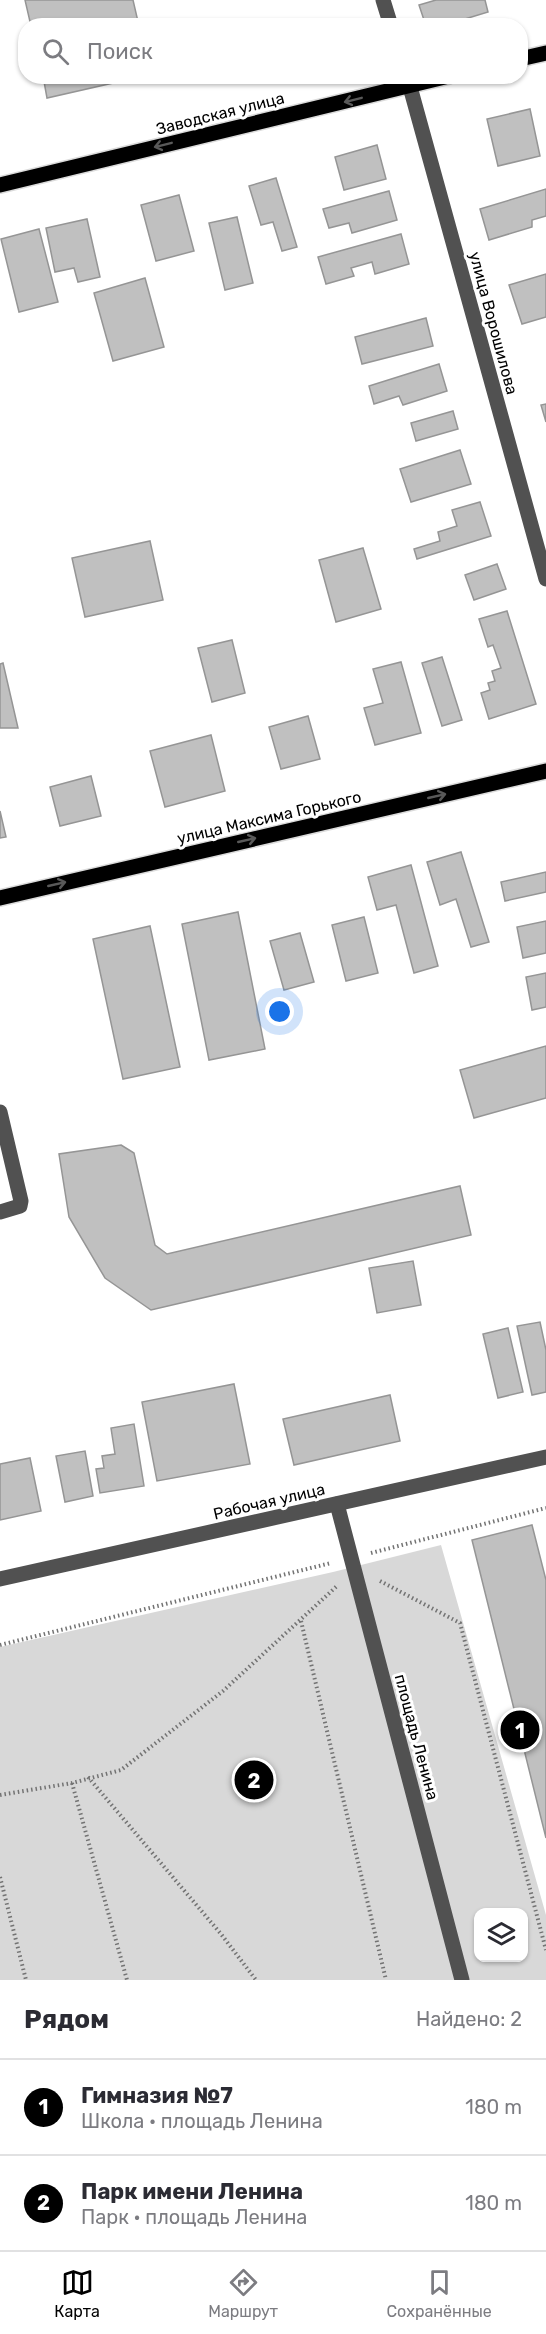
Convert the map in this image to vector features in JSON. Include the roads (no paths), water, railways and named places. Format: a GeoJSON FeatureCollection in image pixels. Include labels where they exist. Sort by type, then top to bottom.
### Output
{"type":"FeatureCollection","features":[{"type":"Feature","properties":{"kind":"main road"},"geometry":{"type":"LineString","coordinates":[[528,57],[546,53]]}},
{"type":"Feature","properties":{"kind":"main road","name":"Заводская улица"},"geometry":{"type":"LineString","coordinates":[[0,185],[396,84]]}},
{"type":"Feature","properties":{"kind":"main road","name":"улица Максима Горького"},"geometry":{"type":"LineString","coordinates":[[0,897],[546,771]]}},
{"type":"Feature","properties":{"kind":"street"},"geometry":{"type":"LineString","coordinates":[[383,0],[389,18]]}},
{"type":"Feature","properties":{"kind":"street","name":"улица Ворошилова"},"geometry":{"type":"LineString","coordinates":[[409,84],[546,579]]}},
{"type":"Feature","properties":{"kind":"street"},"geometry":{"type":"LineString","coordinates":[[0,1112],[21,1201],[20,1206],[0,1212]]}},
{"type":"Feature","properties":{"kind":"street","name":"Рабочая улица"},"geometry":{"type":"LineString","coordinates":[[0,1580],[546,1457]]}},
{"type":"Feature","properties":{"kind":"street","name":"площадь Ленина"},"geometry":{"type":"LineString","coordinates":[[338,1504],[462,1980]]}},
{"type":"Feature","properties":{"kind":"place","name":"Гимназия №7"},"geometry":{"type":"Point","coordinates":[520,1730]}},
{"type":"Feature","properties":{"kind":"place","name":"Парк имени Ленина"},"geometry":{"type":"Point","coordinates":[254,1780]}}]}
